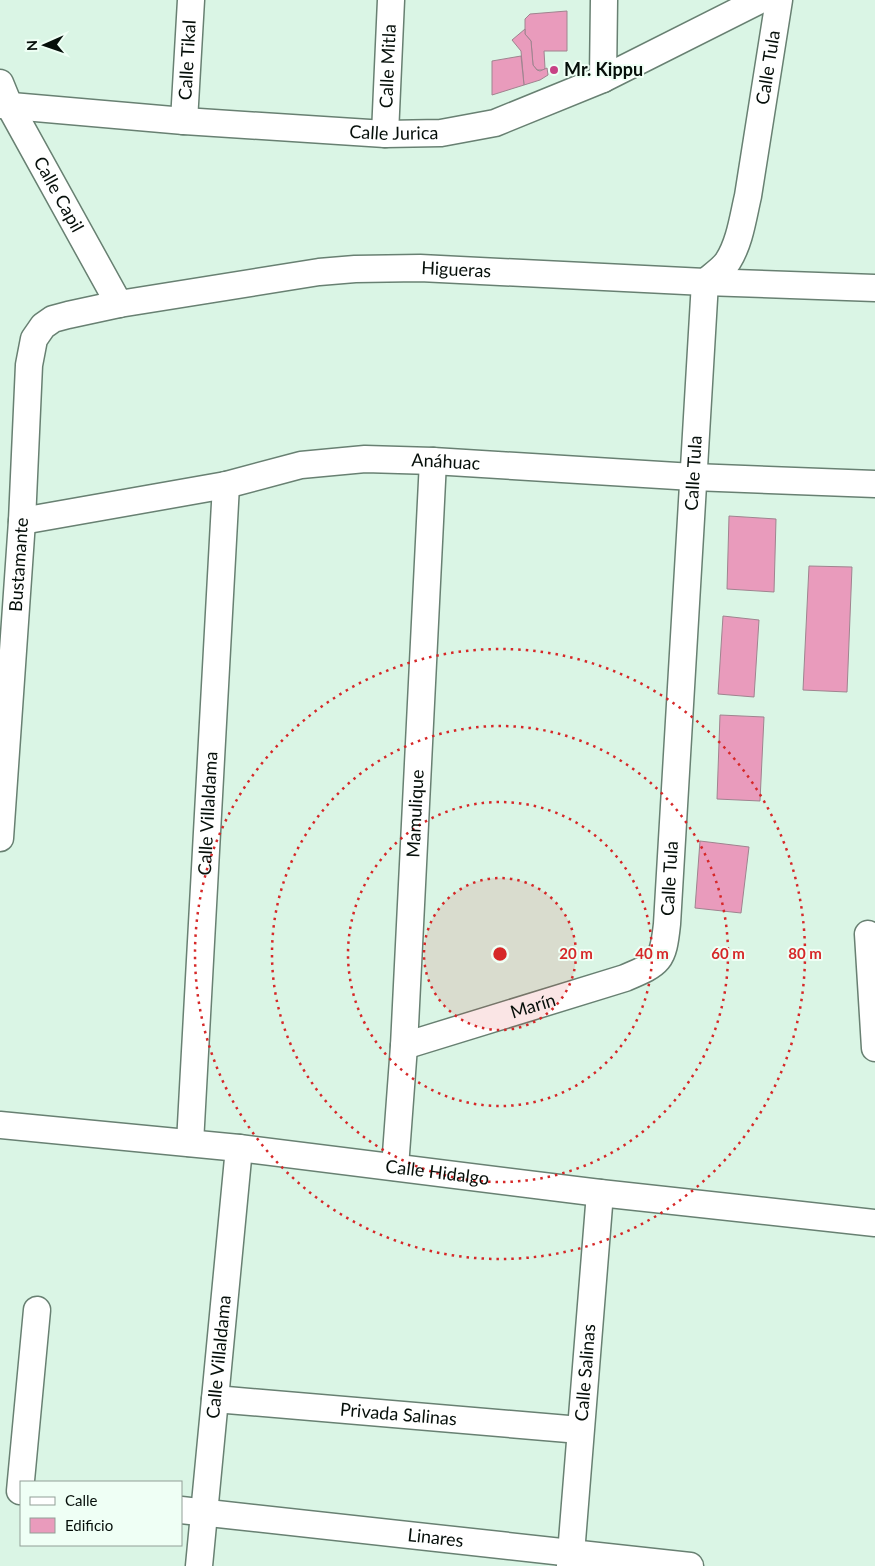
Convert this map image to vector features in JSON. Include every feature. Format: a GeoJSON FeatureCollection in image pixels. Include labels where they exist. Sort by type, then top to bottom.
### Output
{"type":"FeatureCollection","features":[{"type":"Feature","properties":{"kind":"street","name":"Calle Tikal"},"geometry":{"type":"LineString","coordinates":[[184,121],[191,0]]}},
{"type":"Feature","properties":{"kind":"street","name":"Calle Mitla"},"geometry":{"type":"LineString","coordinates":[[385,134],[391,0]]}},
{"type":"Feature","properties":{"kind":"street"},"geometry":{"type":"LineString","coordinates":[[603,79],[604,0]]}},
{"type":"Feature","properties":{"kind":"street","name":"Calle Jurica"},"geometry":{"type":"LineString","coordinates":[[3,98],[184,121],[385,134],[441,133],[495,123],[603,79],[760,0]]}},
{"type":"Feature","properties":{"kind":"street","name":"Calle Tula"},"geometry":{"type":"LineString","coordinates":[[658,960],[664,949],[667,924],[705,282],[728,262],[742,225],[779,0]]}},
{"type":"Feature","properties":{"kind":"street","name":"Calle Capil"},"geometry":{"type":"LineString","coordinates":[[3,98],[119,304]]}},
{"type":"Feature","properties":{"kind":"street","name":"Higueras"},"geometry":{"type":"LineString","coordinates":[[43,326],[52,320],[68,315],[119,304],[319,272],[355,269],[420,268],[875,288]]}},
{"type":"Feature","properties":{"kind":"street","name":"Bustamante"},"geometry":{"type":"LineString","coordinates":[[0,838],[22,521],[29,365],[34,339],[43,326]]}},
{"type":"Feature","properties":{"kind":"street","name":"Anáhuac"},"geometry":{"type":"LineString","coordinates":[[22,521],[226,485],[301,465],[365,460],[433,460],[693,477],[875,484]]}},
{"type":"Feature","properties":{"kind":"street","name":"Mamulique"},"geometry":{"type":"LineString","coordinates":[[395,1167],[404,1046],[433,460]]}},
{"type":"Feature","properties":{"kind":"street","name":"Calle Villaldama"},"geometry":{"type":"LineString","coordinates":[[190,1143],[226,485]]}},
{"type":"Feature","properties":{"kind":"street"},"geometry":{"type":"LineString","coordinates":[[868,934],[875,1048]]}},
{"type":"Feature","properties":{"kind":"street","name":"Marín"},"geometry":{"type":"LineString","coordinates":[[404,1046],[625,978],[644,970],[658,960]]}},
{"type":"Feature","properties":{"kind":"street","name":"Calle Hidalgo"},"geometry":{"type":"LineString","coordinates":[[0,1125],[239,1148],[600,1193],[875,1223]]}},
{"type":"Feature","properties":{"kind":"street","name":"Calle Villaldama"},"geometry":{"type":"LineString","coordinates":[[199,1566],[193,1512],[215,1399],[239,1148]]}},
{"type":"Feature","properties":{"kind":"street","name":"Calle Salinas"},"geometry":{"type":"LineString","coordinates":[[571,1559],[600,1193]]}},
{"type":"Feature","properties":{"kind":"street"},"geometry":{"type":"LineString","coordinates":[[14,1490],[37,1310]]}},
{"type":"Feature","properties":{"kind":"street","name":"Privada Salinas"},"geometry":{"type":"LineString","coordinates":[[215,1399],[580,1430]]}},
{"type":"Feature","properties":{"kind":"street","name":"Linares"},"geometry":{"type":"LineString","coordinates":[[193,1512],[571,1559],[690,1566]]}},
{"type":"Feature","properties":{"kind":"building"},"geometry":{"type":"Polygon","coordinates":[[[567,11],[567,51],[544,51],[545,68],[544,70],[537,70],[533,65],[531,41],[525,34],[525,19],[530,14],[567,11]]]}},
{"type":"Feature","properties":{"kind":"building"},"geometry":{"type":"Polygon","coordinates":[[[525,29],[525,34],[531,41],[533,65],[540,71],[547,68],[548,75],[540,80],[524,85],[521,51],[512,40],[525,29]]]}},
{"type":"Feature","properties":{"kind":"building"},"geometry":{"type":"Polygon","coordinates":[[[521,56],[524,85],[492,95],[492,61],[521,56]]]}},
{"type":"Feature","properties":{"kind":"building"},"geometry":{"type":"Polygon","coordinates":[[[729,516],[776,519],[774,592],[727,589],[729,516]]]}},
{"type":"Feature","properties":{"kind":"building"},"geometry":{"type":"Polygon","coordinates":[[[809,566],[852,567],[847,692],[803,690],[809,566]]]}},
{"type":"Feature","properties":{"kind":"building"},"geometry":{"type":"Polygon","coordinates":[[[723,616],[759,620],[754,697],[718,694],[723,616]]]}},
{"type":"Feature","properties":{"kind":"building"},"geometry":{"type":"Polygon","coordinates":[[[720,715],[764,717],[760,801],[717,799],[720,715]]]}},
{"type":"Feature","properties":{"kind":"building"},"geometry":{"type":"Polygon","coordinates":[[[700,841],[749,847],[741,913],[695,908],[700,841]]]}},
{"type":"Feature","properties":{"kind":"place","name":"Mr. Kippu"},"geometry":{"type":"Point","coordinates":[554,70]}}]}
